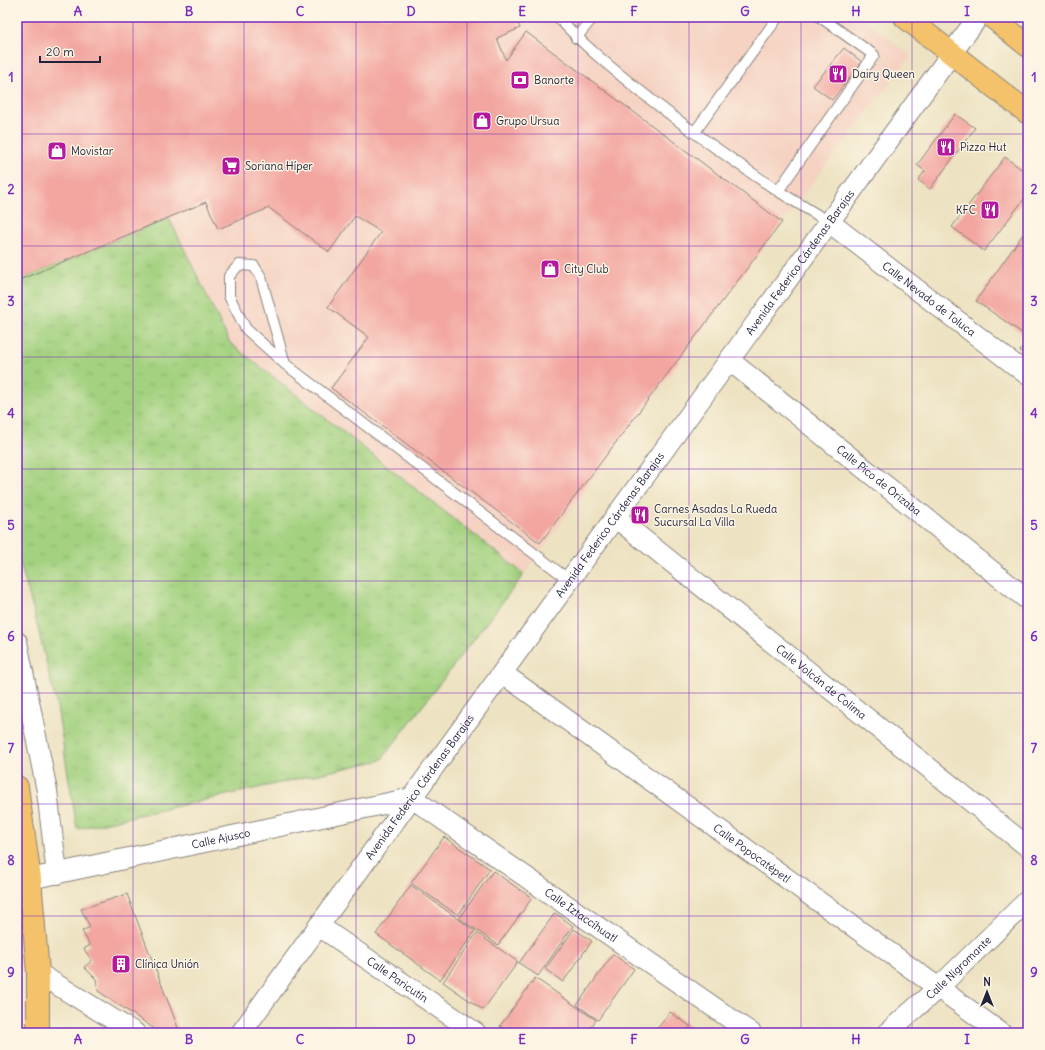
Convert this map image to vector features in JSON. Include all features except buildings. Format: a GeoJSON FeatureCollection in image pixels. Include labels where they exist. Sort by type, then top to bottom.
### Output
{"type":"FeatureCollection","features":[{"type":"Feature","properties":{"kind":"main road"},"geometry":{"type":"LineString","coordinates":[[905,17],[1028,113]]}},
{"type":"Feature","properties":{"kind":"main road"},"geometry":{"type":"LineString","coordinates":[[992,17],[1028,46]]}},
{"type":"Feature","properties":{"kind":"main road"},"geometry":{"type":"LineString","coordinates":[[17,787],[30,879],[38,973],[38,1033]]}},
{"type":"Feature","properties":{"kind":"street","name":"Avenida Federico Cárdenas Barajas"},"geometry":{"type":"LineString","coordinates":[[241,1033],[978,17]]}},
{"type":"Feature","properties":{"kind":"street","name":"Calle Nevado de Toluca"},"geometry":{"type":"LineString","coordinates":[[829,222],[1028,375]]}},
{"type":"Feature","properties":{"kind":"street","name":"Calle Pico de Orizaba"},"geometry":{"type":"LineString","coordinates":[[729,360],[1028,600]]}},
{"type":"Feature","properties":{"kind":"street","name":"Calle Volcán de Colima"},"geometry":{"type":"LineString","coordinates":[[615,518],[1028,847]]}},
{"type":"Feature","properties":{"kind":"street"},"geometry":{"type":"LineString","coordinates":[[17,642],[47,791],[57,874]]}},
{"type":"Feature","properties":{"kind":"street","name":"Calle Popocatépetl"},"geometry":{"type":"LineString","coordinates":[[502,673],[1001,1033]]}},
{"type":"Feature","properties":{"kind":"street","name":"Calle Ajusco"},"geometry":{"type":"LineString","coordinates":[[30,879],[412,798]]}},
{"type":"Feature","properties":{"kind":"street","name":"Calle Iztaccíhuatl"},"geometry":{"type":"LineString","coordinates":[[412,798],[751,1033]]}},
{"type":"Feature","properties":{"kind":"street","name":"Calle Nigromante"},"geometry":{"type":"LineString","coordinates":[[888,1033],[938,988],[1028,900]]}},
{"type":"Feature","properties":{"kind":"street","name":"Calle Paricutín"},"geometry":{"type":"LineString","coordinates":[[319,926],[476,1033]]}},
{"type":"Feature","properties":{"kind":"street"},"geometry":{"type":"LineString","coordinates":[[38,973],[135,1033]]}},
{"type":"Feature","properties":{"kind":"lane"},"geometry":{"type":"LineString","coordinates":[[558,17],[576,38],[694,133],[778,191],[829,222]]}},
{"type":"Feature","properties":{"kind":"lane"},"geometry":{"type":"LineString","coordinates":[[576,38],[593,17]]}},
{"type":"Feature","properties":{"kind":"lane"},"geometry":{"type":"LineString","coordinates":[[694,133],[778,17]]}},
{"type":"Feature","properties":{"kind":"lane"},"geometry":{"type":"LineString","coordinates":[[778,191],[874,55],[820,17]]}},
{"type":"Feature","properties":{"kind":"lane"},"geometry":{"type":"LineString","coordinates":[[285,364],[262,277],[254,266],[239,265],[229,276],[229,296],[246,329],[285,364],[569,580]]}},
{"type":"Feature","properties":{"kind":"shaded area"},"geometry":{"type":"Polygon","coordinates":[[[17,17],[861,17],[911,56],[782,222],[524,574],[230,343],[169,218],[17,281],[17,17]]]}},
{"type":"Feature","properties":{"kind":"green space"},"geometry":{"type":"Polygon","coordinates":[[[169,218],[230,343],[524,574],[381,760],[77,829],[57,707],[34,612],[17,553],[17,281],[169,218]]]}},
{"type":"Feature","properties":{"kind":"place","name":"Dairy Queen"},"geometry":{"type":"Point","coordinates":[838,74]}},
{"type":"Feature","properties":{"kind":"place","name":"Banorte"},"geometry":{"type":"Point","coordinates":[520,80]}},
{"type":"Feature","properties":{"kind":"place","name":"Grupo Ursua"},"geometry":{"type":"Point","coordinates":[482,121]}},
{"type":"Feature","properties":{"kind":"place","name":"Pizza Hut"},"geometry":{"type":"Point","coordinates":[946,147]}},
{"type":"Feature","properties":{"kind":"place","name":"Movistar"},"geometry":{"type":"Point","coordinates":[57,151]}},
{"type":"Feature","properties":{"kind":"place","name":"Soriana Híper"},"geometry":{"type":"Point","coordinates":[231,166]}},
{"type":"Feature","properties":{"kind":"place","name":"KFC"},"geometry":{"type":"Point","coordinates":[990,210]}},
{"type":"Feature","properties":{"kind":"place","name":"City Club"},"geometry":{"type":"Point","coordinates":[550,269]}},
{"type":"Feature","properties":{"kind":"place","name":"Carnes Asadas La Rueda Sucursal La Villa"},"geometry":{"type":"Point","coordinates":[640,515]}},
{"type":"Feature","properties":{"kind":"place","name":"Clínica Unión"},"geometry":{"type":"Point","coordinates":[121,964]}}]}
